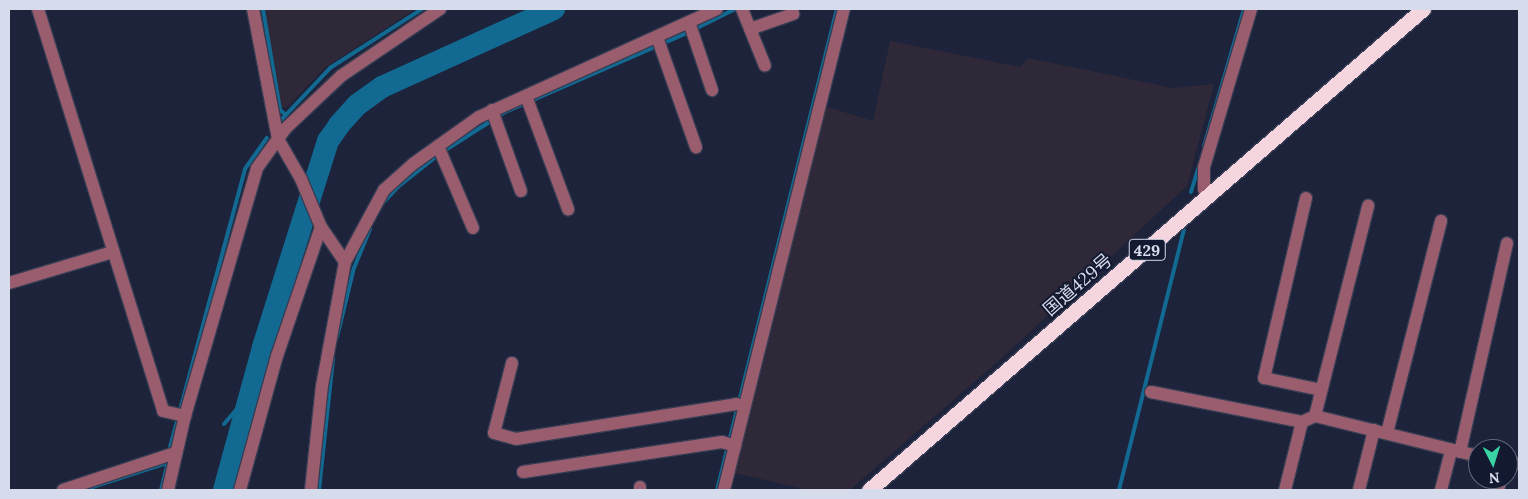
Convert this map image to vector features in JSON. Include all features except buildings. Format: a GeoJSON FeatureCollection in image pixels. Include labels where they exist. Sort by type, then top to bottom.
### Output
{"type":"FeatureCollection","features":[{"type":"Feature","properties":{"kind":"highway","name":"国道429号"},"geometry":{"type":"LineString","coordinates":[[869,490],[1208,198],[1423,9]]}},
{"type":"Feature","properties":{"kind":"street"},"geometry":{"type":"LineString","coordinates":[[38,9],[163,411],[181,415]]}},
{"type":"Feature","properties":{"kind":"street"},"geometry":{"type":"LineString","coordinates":[[253,9],[278,139],[301,179],[321,224],[345,262]]}},
{"type":"Feature","properties":{"kind":"street"},"geometry":{"type":"LineString","coordinates":[[168,490],[171,454],[181,415],[257,168],[278,139],[341,76],[440,9]]}},
{"type":"Feature","properties":{"kind":"street"},"geometry":{"type":"LineString","coordinates":[[311,490],[322,386],[345,262],[384,190],[494,116],[659,42],[690,27],[716,9]]}},
{"type":"Feature","properties":{"kind":"street"},"geometry":{"type":"LineString","coordinates":[[742,9],[766,66]]}},
{"type":"Feature","properties":{"kind":"street"},"geometry":{"type":"LineString","coordinates":[[724,490],[731,444],[740,405],[844,9]]}},
{"type":"Feature","properties":{"kind":"street"},"geometry":{"type":"LineString","coordinates":[[1208,198],[1204,189],[1204,167],[1251,9]]}},
{"type":"Feature","properties":{"kind":"street"},"geometry":{"type":"LineString","coordinates":[[750,29],[793,14]]}},
{"type":"Feature","properties":{"kind":"street"},"geometry":{"type":"LineString","coordinates":[[690,27],[712,90]]}},
{"type":"Feature","properties":{"kind":"street"},"geometry":{"type":"LineString","coordinates":[[659,42],[696,147]]}},
{"type":"Feature","properties":{"kind":"street"},"geometry":{"type":"LineString","coordinates":[[528,101],[568,209]]}},
{"type":"Feature","properties":{"kind":"street"},"geometry":{"type":"LineString","coordinates":[[494,116],[521,191]]}},
{"type":"Feature","properties":{"kind":"street"},"geometry":{"type":"LineString","coordinates":[[441,151],[472,228]]}},
{"type":"Feature","properties":{"kind":"street"},"geometry":{"type":"LineString","coordinates":[[1306,198],[1264,378],[1321,390]]}},
{"type":"Feature","properties":{"kind":"street"},"geometry":{"type":"LineString","coordinates":[[1315,416],[1368,206]]}},
{"type":"Feature","properties":{"kind":"street"},"geometry":{"type":"LineString","coordinates":[[1387,433],[1441,221]]}},
{"type":"Feature","properties":{"kind":"street"},"geometry":{"type":"LineString","coordinates":[[240,490],[277,356],[321,224]]}},
{"type":"Feature","properties":{"kind":"street"},"geometry":{"type":"LineString","coordinates":[[1441,490],[1456,452],[1507,243]]}},
{"type":"Feature","properties":{"kind":"street"},"geometry":{"type":"LineString","coordinates":[[9,283],[112,252]]}},
{"type":"Feature","properties":{"kind":"street"},"geometry":{"type":"LineString","coordinates":[[512,363],[494,432],[516,438],[740,405]]}},
{"type":"Feature","properties":{"kind":"street"},"geometry":{"type":"LineString","coordinates":[[1152,392],[1302,422],[1315,416],[1468,454]]}},
{"type":"Feature","properties":{"kind":"street"},"geometry":{"type":"LineString","coordinates":[[1285,490],[1302,422]]}},
{"type":"Feature","properties":{"kind":"street"},"geometry":{"type":"LineString","coordinates":[[1359,490],[1374,430]]}},
{"type":"Feature","properties":{"kind":"street"},"geometry":{"type":"LineString","coordinates":[[523,472],[731,444]]}},
{"type":"Feature","properties":{"kind":"street"},"geometry":{"type":"LineString","coordinates":[[63,490],[171,454]]}},
{"type":"Feature","properties":{"kind":"shaded area"},"geometry":{"type":"Polygon","coordinates":[[[265,9],[416,9],[326,67],[287,107],[281,107],[265,9]]]}},
{"type":"Feature","properties":{"kind":"shaded area"},"geometry":{"type":"Polygon","coordinates":[[[890,41],[1020,67],[1028,58],[1173,88],[1214,84],[1187,186],[1005,355],[850,490],[808,490],[735,473],[824,106],[873,121],[890,41]]]}},
{"type":"Feature","properties":{"kind":"waterway"},"geometry":{"type":"LineString","coordinates":[[263,9],[280,110],[285,114]]}},
{"type":"Feature","properties":{"kind":"waterway"},"geometry":{"type":"LineString","coordinates":[[282,119],[330,68],[422,9]]}},
{"type":"Feature","properties":{"kind":"waterway"},"geometry":{"type":"LineString","coordinates":[[224,490],[263,347],[328,141],[357,105],[382,87],[554,9]]}},
{"type":"Feature","properties":{"kind":"waterway"},"geometry":{"type":"LineString","coordinates":[[695,29],[735,9]]}},
{"type":"Feature","properties":{"kind":"waterway"},"geometry":{"type":"LineString","coordinates":[[717,490],[837,9]]}},
{"type":"Feature","properties":{"kind":"waterway"},"geometry":{"type":"LineString","coordinates":[[1204,146],[1244,9]]}},
{"type":"Feature","properties":{"kind":"waterway"},"geometry":{"type":"LineString","coordinates":[[444,151],[505,112],[689,32]]}},
{"type":"Feature","properties":{"kind":"waterway"},"geometry":{"type":"LineString","coordinates":[[169,451],[245,169],[267,138]]}},
{"type":"Feature","properties":{"kind":"waterway"},"geometry":{"type":"LineString","coordinates":[[383,203],[399,186],[438,155]]}},
{"type":"Feature","properties":{"kind":"waterway"},"geometry":{"type":"LineString","coordinates":[[1191,192],[1199,165]]}},
{"type":"Feature","properties":{"kind":"waterway"},"geometry":{"type":"LineString","coordinates":[[337,337],[354,268],[370,229]]}},
{"type":"Feature","properties":{"kind":"waterway"},"geometry":{"type":"LineString","coordinates":[[1119,490],[1184,230]]}},
{"type":"Feature","properties":{"kind":"waterway"},"geometry":{"type":"LineString","coordinates":[[319,490],[333,358]]}},
{"type":"Feature","properties":{"kind":"waterway"},"geometry":{"type":"LineString","coordinates":[[224,424],[236,410],[246,409]]}},
{"type":"Feature","properties":{"kind":"waterway"},"geometry":{"type":"LineString","coordinates":[[83,490],[167,463],[168,458]]}},
{"type":"Feature","properties":{"kind":"waterway"},"geometry":{"type":"LineString","coordinates":[[161,490],[168,462]]}}]}
